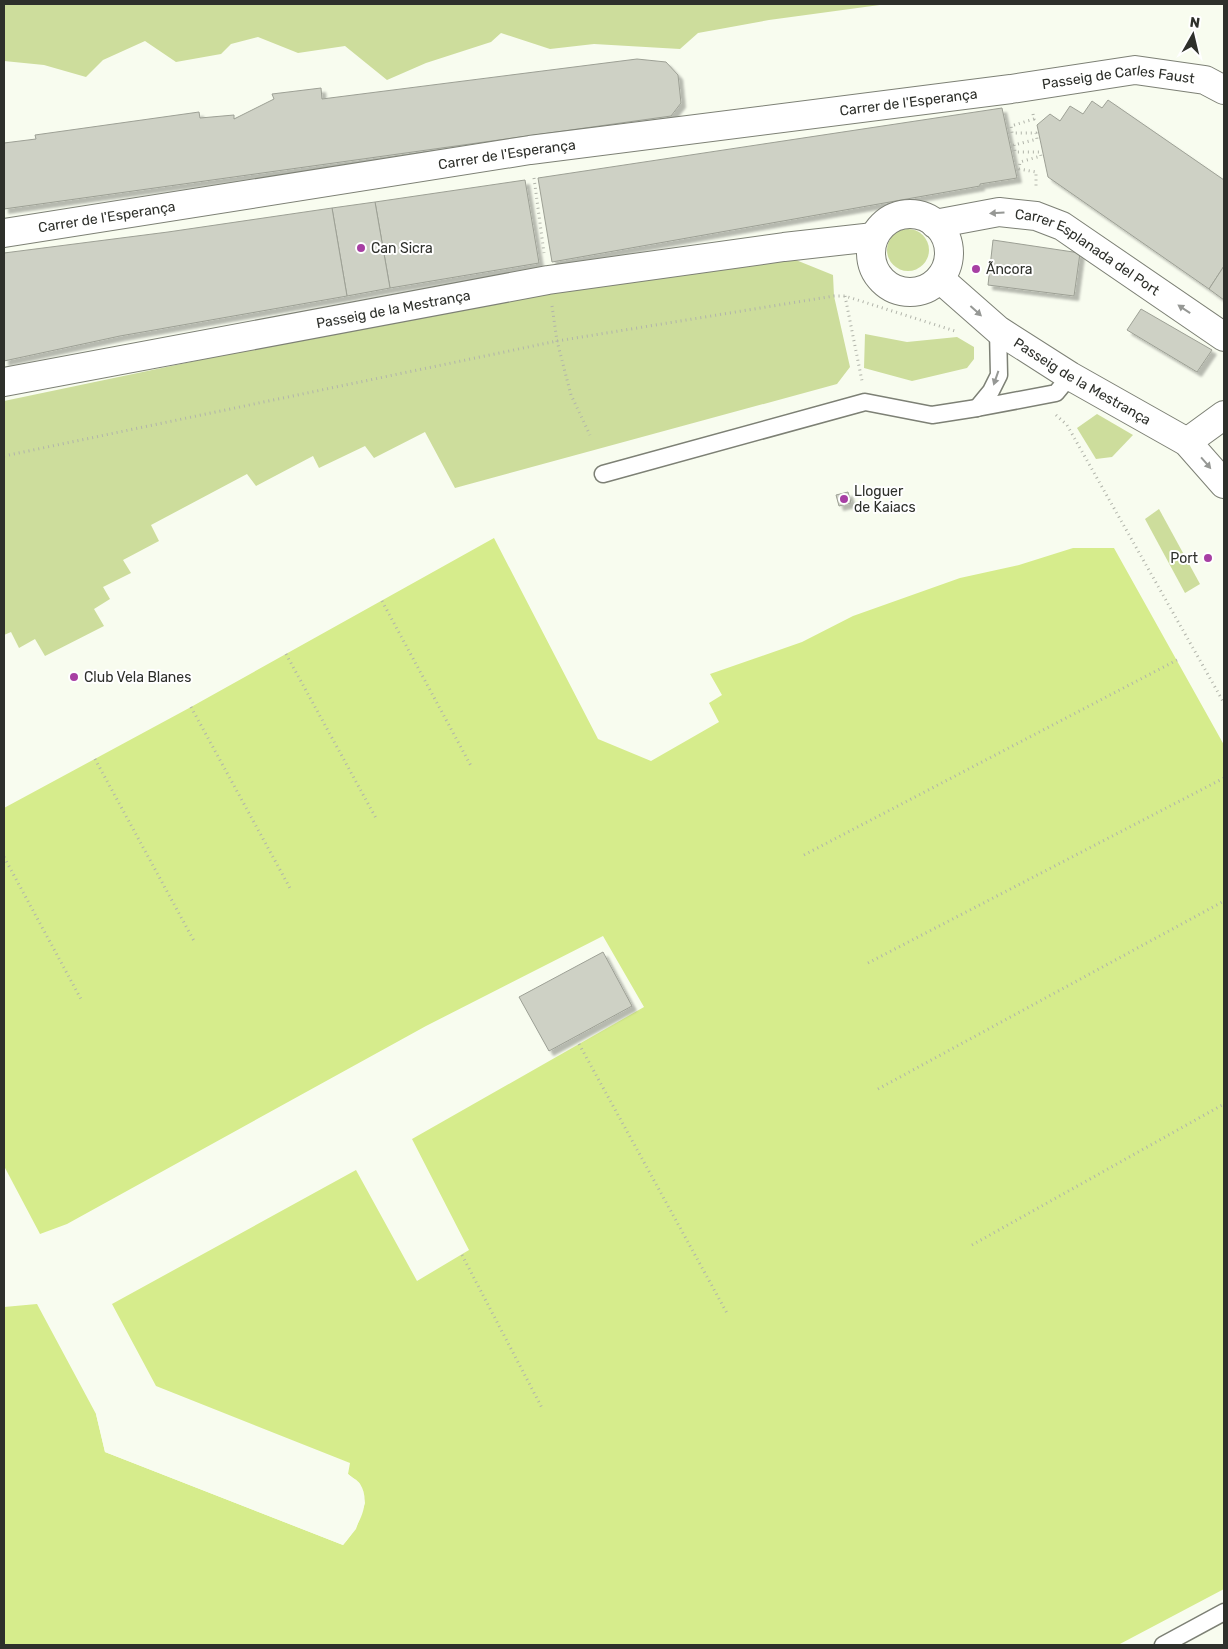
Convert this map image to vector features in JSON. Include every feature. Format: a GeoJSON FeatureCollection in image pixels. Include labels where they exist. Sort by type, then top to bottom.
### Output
{"type":"FeatureCollection","features":[{"type":"Feature","properties":{"kind":"street","name":"Passeig de Carles Faust"},"geometry":{"type":"LineString","coordinates":[[1011,89],[1135,70],[1205,80],[1224,90]]}},
{"type":"Feature","properties":{"kind":"street","name":"Carrer de l'Esperança"},"geometry":{"type":"LineString","coordinates":[[4,233],[530,150],[1011,89]]}},
{"type":"Feature","properties":{"kind":"street","name":"Carrer Esplanada del Port"},"geometry":{"type":"LineString","coordinates":[[936,224],[998,212],[1036,216],[1062,226],[1224,337]]}},
{"type":"Feature","properties":{"kind":"street"},"geometry":{"type":"LineString","coordinates":[[914,214],[925,217],[936,224],[943,233],[949,250],[946,268],[940,279],[930,287],[919,292],[906,292],[894,289],[884,283],[875,273],[872,249],[890,219],[914,214]]}},
{"type":"Feature","properties":{"kind":"street","name":"Passeig de la Mestrança"},"geometry":{"type":"LineString","coordinates":[[4,382],[548,280],[784,247],[872,249]]}},
{"type":"Feature","properties":{"kind":"street","name":"Passeig de la Mestrança"},"geometry":{"type":"LineString","coordinates":[[940,279],[998,330],[1070,376],[1148,422],[1188,442],[1224,484]]}},
{"type":"Feature","properties":{"kind":"street"},"geometry":{"type":"LineString","coordinates":[[1188,442],[1224,415]]}},
{"type":"Feature","properties":{"kind":"lane"},"geometry":{"type":"LineString","coordinates":[[977,408],[991,391],[999,375],[998,330]]}},
{"type":"Feature","properties":{"kind":"lane"},"geometry":{"type":"LineString","coordinates":[[603,474],[865,402],[932,415],[1056,393],[1070,376]]}},
{"type":"Feature","properties":{"kind":"lane"},"geometry":{"type":"LineString","coordinates":[[1163,1645],[1224,1612]]}},
{"type":"Feature","properties":{"kind":"path"},"geometry":{"type":"LineString","coordinates":[[1025,112],[1033,111],[1034,119],[1011,126],[1012,133],[1036,133],[1037,139],[1014,145],[1015,152],[1040,152],[1041,156],[1020,162],[1019,168],[1036,172]]}},
{"type":"Feature","properties":{"kind":"path"},"geometry":{"type":"LineString","coordinates":[[530,150],[557,341],[571,395],[590,435]]}},
{"type":"Feature","properties":{"kind":"path"},"geometry":{"type":"LineString","coordinates":[[4,456],[557,341],[834,296],[844,296],[961,333]]}},
{"type":"Feature","properties":{"kind":"path"},"geometry":{"type":"LineString","coordinates":[[844,296],[858,361]]}},
{"type":"Feature","properties":{"kind":"path"},"geometry":{"type":"LineString","coordinates":[[1038,396],[1067,425],[1224,703]]}},
{"type":"Feature","properties":{"kind":"path"},"geometry":{"type":"LineString","coordinates":[[382,601],[472,766]]}},
{"type":"Feature","properties":{"kind":"path"},"geometry":{"type":"LineString","coordinates":[[286,654],[377,820]]}},
{"type":"Feature","properties":{"kind":"path"},"geometry":{"type":"LineString","coordinates":[[804,855],[1177,660]]}},
{"type":"Feature","properties":{"kind":"path"},"geometry":{"type":"LineString","coordinates":[[191,707],[291,890]]}},
{"type":"Feature","properties":{"kind":"path"},"geometry":{"type":"LineString","coordinates":[[95,759],[194,941]]}},
{"type":"Feature","properties":{"kind":"path"},"geometry":{"type":"LineString","coordinates":[[868,963],[1224,778]]}},
{"type":"Feature","properties":{"kind":"path"},"geometry":{"type":"LineString","coordinates":[[4,857],[82,1001]]}},
{"type":"Feature","properties":{"kind":"path"},"geometry":{"type":"LineString","coordinates":[[878,1089],[1224,901]]}},
{"type":"Feature","properties":{"kind":"path"},"geometry":{"type":"LineString","coordinates":[[579,1044],[728,1316]]}},
{"type":"Feature","properties":{"kind":"path"},"geometry":{"type":"LineString","coordinates":[[972,1245],[1224,1104]]}},
{"type":"Feature","properties":{"kind":"path"},"geometry":{"type":"LineString","coordinates":[[462,1255],[542,1408]]}},
{"type":"Feature","properties":{"kind":"shaded area"},"geometry":{"type":"Polygon","coordinates":[[[4,4],[887,4],[769,20],[698,33],[680,49],[594,44],[550,49],[501,33],[491,42],[426,63],[387,80],[345,46],[298,53],[258,37],[231,44],[221,54],[176,62],[145,41],[103,60],[86,77],[44,65],[4,61],[4,4]]]}},
{"type":"Feature","properties":{"kind":"shaded area"},"geometry":{"type":"Polygon","coordinates":[[[908,229],[923,235],[929,250],[923,265],[908,271],[893,265],[887,250],[893,235],[908,229]]]}},
{"type":"Feature","properties":{"kind":"shaded area"},"geometry":{"type":"Polygon","coordinates":[[[781,254],[833,275],[834,296],[850,367],[837,384],[455,488],[425,432],[374,458],[365,446],[319,468],[313,456],[256,486],[247,474],[151,525],[159,541],[123,560],[131,573],[103,587],[110,599],[94,609],[104,626],[45,656],[35,639],[19,648],[11,632],[4,635],[4,401],[538,289],[781,254]]]}},
{"type":"Feature","properties":{"kind":"shaded area"},"geometry":{"type":"Polygon","coordinates":[[[865,334],[907,342],[957,337],[974,347],[974,359],[967,368],[912,381],[864,368],[865,334]]]}},
{"type":"Feature","properties":{"kind":"shaded area"},"geometry":{"type":"Polygon","coordinates":[[[1097,414],[1133,435],[1112,457],[1096,459],[1077,428],[1097,414]]]}},
{"type":"Feature","properties":{"kind":"shaded area"},"geometry":{"type":"Polygon","coordinates":[[[1159,509],[1200,584],[1185,593],[1145,519],[1159,509]]]}},
{"type":"Feature","properties":{"kind":"shaded area"},"geometry":{"type":"Polygon","coordinates":[[[494,538],[598,739],[651,761],[719,722],[709,703],[722,695],[710,674],[802,642],[853,616],[960,578],[1019,565],[1073,548],[1114,548],[1224,745],[1224,1589],[1118,1645],[4,1645],[4,1307],[37,1304],[96,1414],[105,1452],[343,1545],[358,1524],[365,1500],[360,1484],[348,1474],[350,1463],[156,1386],[112,1304],[356,1170],[417,1281],[469,1250],[412,1139],[644,1007],[603,936],[426,1026],[67,1224],[40,1234],[4,1166],[4,808],[191,707],[494,538]]]}},
{"type":"Feature","properties":{"kind":"pier"},"geometry":{"type":"Polygon","coordinates":[[[96,1414],[99,1415],[107,1451],[342,1542],[354,1528],[362,1503],[358,1485],[347,1476],[348,1474],[360,1484],[365,1503],[356,1529],[343,1545],[105,1452],[96,1414]]]}},
{"type":"Feature","properties":{"kind":"building"},"geometry":{"type":"Polygon","coordinates":[[[637,59],[666,62],[678,75],[681,103],[671,116],[4,209],[4,143],[36,139],[35,135],[199,112],[200,118],[234,115],[234,119],[274,99],[272,94],[321,88],[322,99],[637,59]]]}},
{"type":"Feature","properties":{"kind":"building"},"geometry":{"type":"Polygon","coordinates":[[[1108,100],[1224,180],[1224,266],[1209,289],[1048,177],[1037,125],[1050,114],[1060,121],[1070,106],[1083,114],[1092,101],[1102,108],[1108,100]]]}},
{"type":"Feature","properties":{"kind":"building"},"geometry":{"type":"Polygon","coordinates":[[[1002,108],[1017,178],[552,262],[538,178],[1002,108]]]}},
{"type":"Feature","properties":{"kind":"building"},"geometry":{"type":"Polygon","coordinates":[[[525,180],[539,263],[390,288],[375,202],[525,180]]]}},
{"type":"Feature","properties":{"kind":"building","name":"Can Sicra"},"geometry":{"type":"Polygon","coordinates":[[[375,202],[390,288],[347,296],[332,208],[375,202]]]}},
{"type":"Feature","properties":{"kind":"building"},"geometry":{"type":"Polygon","coordinates":[[[332,208],[347,296],[120,336],[4,361],[4,253],[332,208]]]}},
{"type":"Feature","properties":{"kind":"building"},"geometry":{"type":"Polygon","coordinates":[[[993,240],[1080,253],[1074,296],[988,285],[993,240]]]}},
{"type":"Feature","properties":{"kind":"building"},"geometry":{"type":"Polygon","coordinates":[[[1224,266],[1224,300],[1209,289],[1224,266]]]}},
{"type":"Feature","properties":{"kind":"building"},"geometry":{"type":"Polygon","coordinates":[[[1141,309],[1212,350],[1197,372],[1127,330],[1141,309]]]}},
{"type":"Feature","properties":{"kind":"building","name":"Lloguer de Kaiacs"},"geometry":{"type":"Polygon","coordinates":[[[848,492],[851,503],[839,506],[836,495],[848,492]]]}},
{"type":"Feature","properties":{"kind":"building"},"geometry":{"type":"Polygon","coordinates":[[[603,952],[632,1006],[549,1051],[519,997],[603,952]]]}},
{"type":"Feature","properties":{"kind":"place","name":"Can Sicra"},"geometry":{"type":"Point","coordinates":[361,248]}},
{"type":"Feature","properties":{"kind":"place","name":"Ãncora"},"geometry":{"type":"Point","coordinates":[976,269]}},
{"type":"Feature","properties":{"kind":"place","name":"Lloguer de Kaiacs"},"geometry":{"type":"Point","coordinates":[844,499]}},
{"type":"Feature","properties":{"kind":"place","name":"Port"},"geometry":{"type":"Point","coordinates":[1208,558]}},
{"type":"Feature","properties":{"kind":"place","name":"Club Vela Blanes"},"geometry":{"type":"Point","coordinates":[74,677]}}]}
